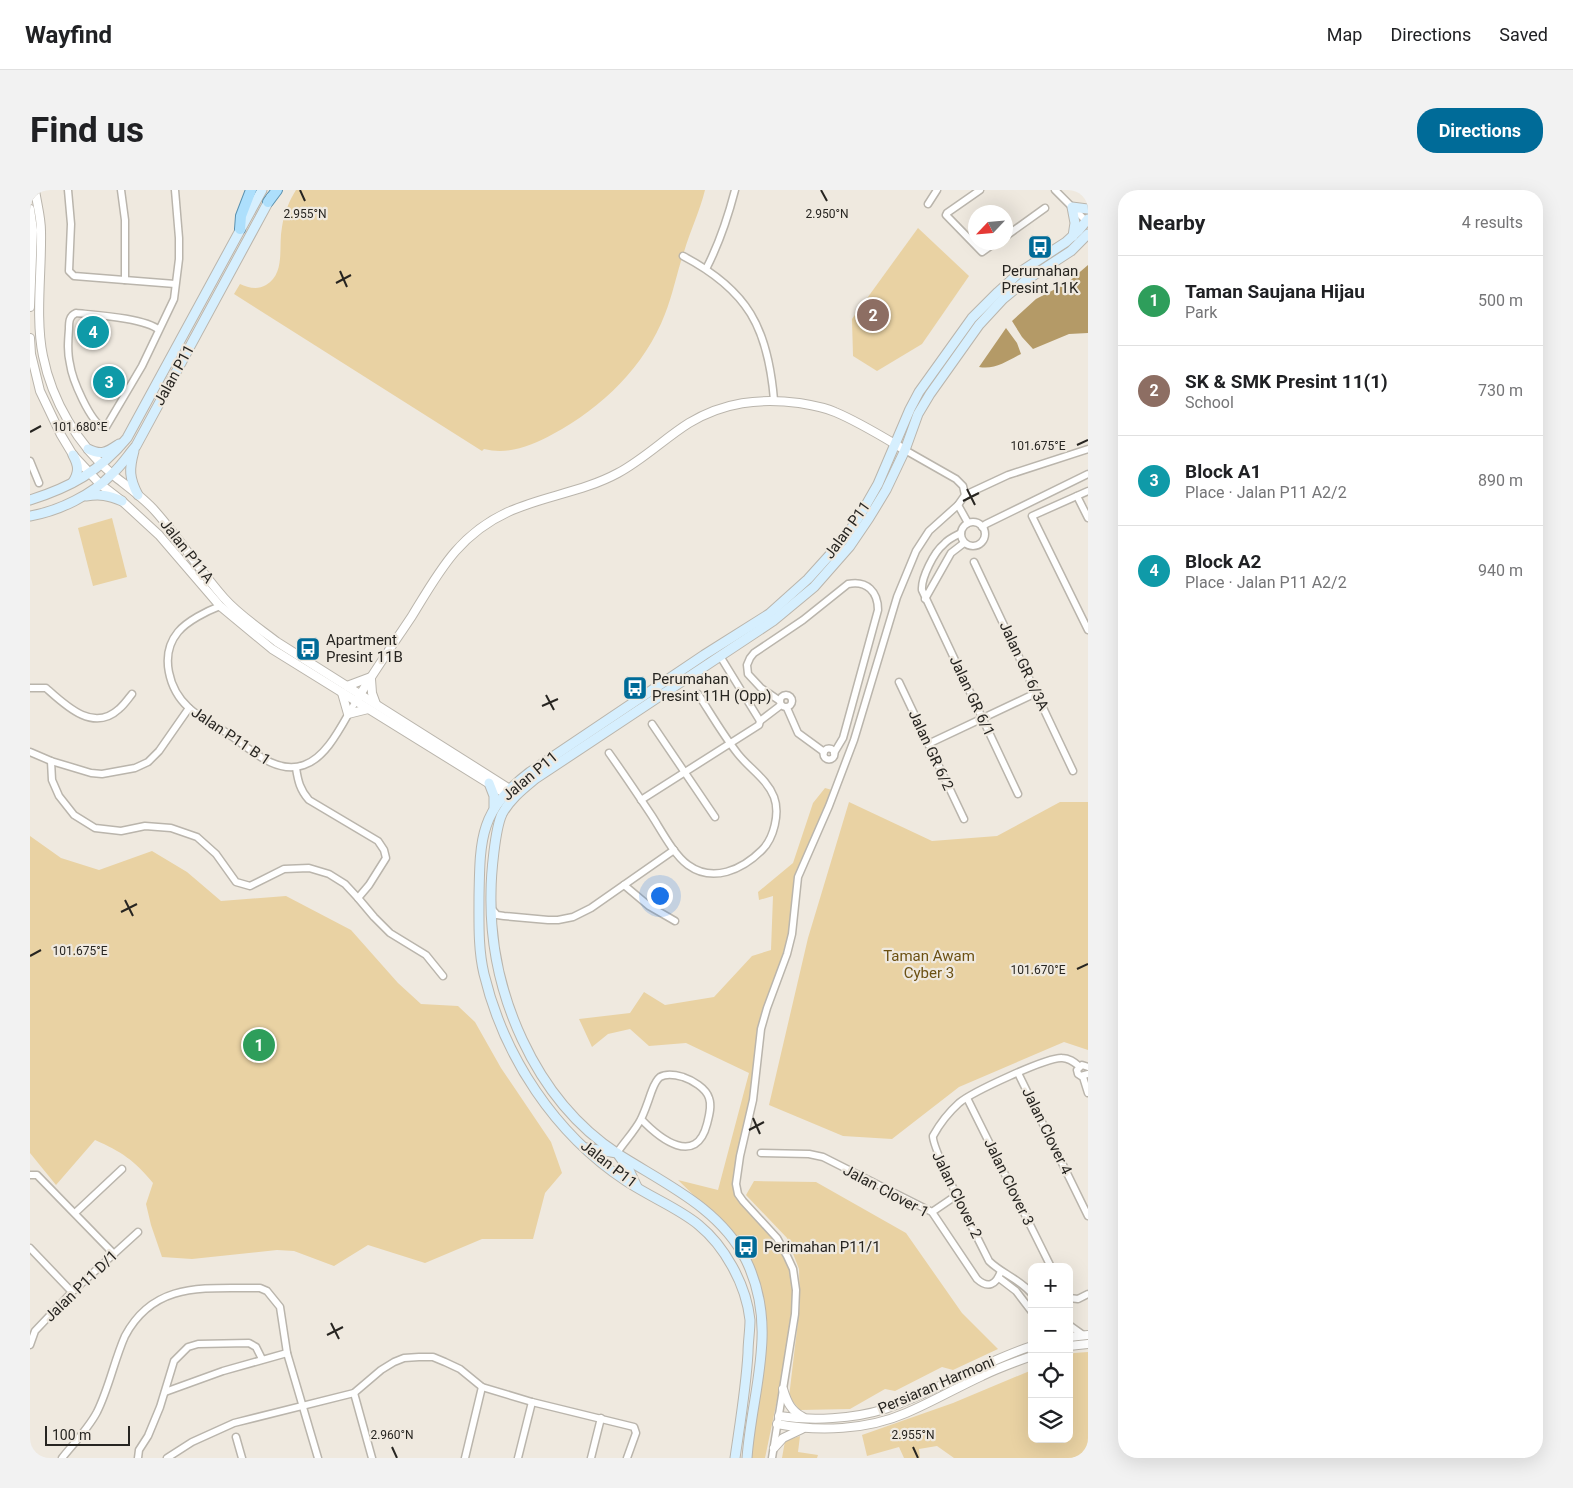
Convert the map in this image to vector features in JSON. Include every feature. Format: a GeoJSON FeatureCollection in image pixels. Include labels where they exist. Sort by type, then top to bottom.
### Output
{"type":"FeatureCollection","features":[{"type":"Feature","properties":{"kind":"main road"},"geometry":{"type":"LineString","coordinates":[[240,229],[241,216],[251,190]]}},
{"type":"Feature","properties":{"kind":"main road","name":"Jalan P11"},"geometry":{"type":"LineString","coordinates":[[30,500],[55,492],[90,473],[113,456],[127,438],[262,190]]}},
{"type":"Feature","properties":{"kind":"main road"},"geometry":{"type":"LineString","coordinates":[[268,202],[276,190]]}},
{"type":"Feature","properties":{"kind":"main road","name":"Jalan P11"},"geometry":{"type":"LineString","coordinates":[[30,516],[50,511],[80,497],[100,484],[113,474],[136,446],[268,202]]}},
{"type":"Feature","properties":{"kind":"main road"},"geometry":{"type":"LineString","coordinates":[[1073,236],[1075,223],[1072,207],[1088,209]]}},
{"type":"Feature","properties":{"kind":"main road"},"geometry":{"type":"LineString","coordinates":[[1086,236],[1087,221]]}},
{"type":"Feature","properties":{"kind":"main road","name":"Jalan P11"},"geometry":{"type":"LineString","coordinates":[[735,1458],[745,1391],[750,1320],[742,1287],[732,1266],[705,1229],[675,1208],[606,1167],[555,1118],[527,1078],[497,1016],[484,974],[479,916],[482,840],[489,817],[494,808],[554,755],[768,614],[824,563],[845,538],[878,484],[918,392],[972,318],[1020,272],[1073,236],[1087,221]]}},
{"type":"Feature","properties":{"kind":"main road","name":"Jalan P11"},"geometry":{"type":"LineString","coordinates":[[747,1458],[761,1369],[763,1341],[760,1305],[755,1281],[734,1239],[702,1207],[616,1153],[574,1116],[545,1080],[526,1047],[508,1006],[496,958],[492,930],[490,907],[491,878],[500,822],[511,793],[773,621],[814,587],[850,546],[869,518],[886,490],[905,450],[918,414],[979,325],[1003,299],[1025,281],[1071,251],[1086,236]]}},
{"type":"Feature","properties":{"kind":"main road"},"geometry":{"type":"LineString","coordinates":[[88,449],[96,453],[103,453],[127,438]]}},
{"type":"Feature","properties":{"kind":"main road"},"geometry":{"type":"LineString","coordinates":[[136,446],[130,470],[131,481],[138,495]]}},
{"type":"Feature","properties":{"kind":"main road"},"geometry":{"type":"LineString","coordinates":[[73,455],[78,468],[78,474],[73,482]]}},
{"type":"Feature","properties":{"kind":"main road"},"geometry":{"type":"LineString","coordinates":[[80,497],[99,494],[109,495],[122,501]]}},
{"type":"Feature","properties":{"kind":"main road"},"geometry":{"type":"LineString","coordinates":[[704,655],[720,656],[726,640]]}},
{"type":"Feature","properties":{"kind":"main road"},"geometry":{"type":"LineString","coordinates":[[489,783],[494,796],[494,808]]}},
{"type":"Feature","properties":{"kind":"main road"},"geometry":{"type":"LineString","coordinates":[[586,1148],[616,1153],[629,1170],[638,1187]]}},
{"type":"Feature","properties":{"kind":"main road"},"geometry":{"type":"LineString","coordinates":[[745,1391],[746,1409],[750,1410],[755,1404]]}},
{"type":"Feature","properties":{"kind":"main road"},"geometry":{"type":"LineString","coordinates":[[739,1429],[745,1419],[749,1420],[751,1424]]}},
{"type":"Feature","properties":{"kind":"street","name":"Jalan P11A"},"geometry":{"type":"LineString","coordinates":[[35,190],[41,229],[40,327],[42,354],[52,387],[72,429],[102,464],[138,495],[164,522],[225,599],[277,642],[358,698],[368,709],[489,783],[511,793]]}},
{"type":"Feature","properties":{"kind":"street"},"geometry":{"type":"LineString","coordinates":[[68,190],[71,224],[69,271],[71,274],[74,276],[175,284]]}},
{"type":"Feature","properties":{"kind":"street"},"geometry":{"type":"LineString","coordinates":[[122,190],[125,220],[125,280]]}},
{"type":"Feature","properties":{"kind":"street"},"geometry":{"type":"LineString","coordinates":[[159,330],[152,326],[113,317],[76,312],[72,314],[68,345],[70,366],[92,416],[101,427],[106,427],[142,366],[174,299],[179,259],[176,193],[182,190]]}},
{"type":"Feature","properties":{"kind":"street"},"geometry":{"type":"LineString","coordinates":[[706,269],[735,190]]}},
{"type":"Feature","properties":{"kind":"street"},"geometry":{"type":"LineString","coordinates":[[928,204],[937,190]]}},
{"type":"Feature","properties":{"kind":"street"},"geometry":{"type":"LineString","coordinates":[[968,238],[946,215],[980,190]]}},
{"type":"Feature","properties":{"kind":"street"},"geometry":{"type":"LineString","coordinates":[[1055,190],[1087,221]]}},
{"type":"Feature","properties":{"kind":"street"},"geometry":{"type":"LineString","coordinates":[[1013,231],[1045,208]]}},
{"type":"Feature","properties":{"kind":"street"},"geometry":{"type":"LineString","coordinates":[[30,209],[33,230],[30,307]]}},
{"type":"Feature","properties":{"kind":"street"},"geometry":{"type":"LineString","coordinates":[[683,256],[706,269],[734,291],[754,317],[767,352],[774,400]]}},
{"type":"Feature","properties":{"kind":"street"},"geometry":{"type":"LineString","coordinates":[[30,286],[40,286]]}},
{"type":"Feature","properties":{"kind":"street","name":"Jalan P11A"},"geometry":{"type":"LineString","coordinates":[[30,338],[31,354],[40,392],[60,434],[73,455],[100,484],[122,501],[159,535],[220,606],[272,649],[345,689]]}},
{"type":"Feature","properties":{"kind":"street"},"geometry":{"type":"LineString","coordinates":[[358,898],[370,885],[386,858],[384,850],[378,841],[309,800],[302,793],[296,768],[314,761],[322,754],[449,558],[476,531],[489,522],[527,505],[576,491],[618,473],[690,423],[715,410],[758,400],[813,405],[835,411],[956,479],[963,486],[965,495]]}},
{"type":"Feature","properties":{"kind":"street"},"geometry":{"type":"LineString","coordinates":[[772,1458],[795,1314],[796,1290],[793,1269],[777,1238],[743,1201],[738,1194],[736,1184],[740,1156],[753,1100],[762,1029],[767,1008],[787,954],[792,934],[798,877],[829,806],[854,740],[897,597],[916,551],[929,531],[958,506],[965,495],[1008,476],[1088,449]]}},
{"type":"Feature","properties":{"kind":"street"},"geometry":{"type":"LineString","coordinates":[[30,463],[39,483]]}},
{"type":"Feature","properties":{"kind":"street"},"geometry":{"type":"LineString","coordinates":[[982,527],[1088,474]]}},
{"type":"Feature","properties":{"kind":"street"},"geometry":{"type":"LineString","coordinates":[[1088,491],[1032,516],[1088,630]]}},
{"type":"Feature","properties":{"kind":"street"},"geometry":{"type":"LineString","coordinates":[[1077,496],[1088,518]]}},
{"type":"Feature","properties":{"kind":"street"},"geometry":{"type":"LineString","coordinates":[[958,506],[968,523]]}},
{"type":"Feature","properties":{"kind":"street"},"geometry":{"type":"LineString","coordinates":[[968,523],[976,523],[982,527],[984,534],[982,542],[979,544],[971,546],[964,542],[961,533],[963,527],[968,523]]}},
{"type":"Feature","properties":{"kind":"street"},"geometry":{"type":"LineString","coordinates":[[925,599],[921,584],[929,567],[941,546],[961,533]]}},
{"type":"Feature","properties":{"kind":"street"},"geometry":{"type":"LineString","coordinates":[[925,599],[951,553],[964,542]]}},
{"type":"Feature","properties":{"kind":"street"},"geometry":{"type":"LineString","coordinates":[[941,546],[951,553]]}},
{"type":"Feature","properties":{"kind":"street","name":"Jalan GR 6/3A"},"geometry":{"type":"LineString","coordinates":[[974,562],[1073,771]]}},
{"type":"Feature","properties":{"kind":"street"},"geometry":{"type":"LineString","coordinates":[[854,583],[864,586],[874,592],[878,600],[878,610],[842,738],[834,753],[834,757],[829,760],[825,758],[824,752],[798,733],[783,705],[761,688],[748,674],[748,665],[754,653],[803,620],[848,584],[854,583]]}},
{"type":"Feature","properties":{"kind":"street"},"geometry":{"type":"LineString","coordinates":[[204,613],[211,595]]}},
{"type":"Feature","properties":{"kind":"street","name":"Jalan GR 6/1"},"geometry":{"type":"LineString","coordinates":[[925,599],[1018,794]]}},
{"type":"Feature","properties":{"kind":"street","name":"Jalan P11 B 1"},"geometry":{"type":"LineString","coordinates":[[220,606],[204,613],[178,632],[169,652],[168,665],[170,679],[176,694],[189,708],[274,765],[296,768]]}},
{"type":"Feature","properties":{"kind":"street"},"geometry":{"type":"LineString","coordinates":[[720,656],[760,721]]}},
{"type":"Feature","properties":{"kind":"street"},"geometry":{"type":"LineString","coordinates":[[348,714],[345,689],[372,677]]}},
{"type":"Feature","properties":{"kind":"street"},"geometry":{"type":"LineString","coordinates":[[372,677],[371,687],[376,704]]}},
{"type":"Feature","properties":{"kind":"street","name":"Jalan GR 6/2"},"geometry":{"type":"LineString","coordinates":[[899,682],[964,819]]}},
{"type":"Feature","properties":{"kind":"street"},"geometry":{"type":"LineString","coordinates":[[30,688],[46,688],[71,711],[92,718],[103,718],[118,710],[132,694]]}},
{"type":"Feature","properties":{"kind":"street"},"geometry":{"type":"LineString","coordinates":[[928,744],[1036,693]]}},
{"type":"Feature","properties":{"kind":"street"},"geometry":{"type":"LineString","coordinates":[[610,753],[674,850],[688,865],[710,874],[724,873],[742,866],[764,849],[770,839],[777,809],[775,799],[764,780],[731,744],[698,694]]}},
{"type":"Feature","properties":{"kind":"street","name":"Jalan P11A"},"geometry":{"type":"LineString","coordinates":[[358,698],[376,704],[511,793]]}},
{"type":"Feature","properties":{"kind":"street"},"geometry":{"type":"LineString","coordinates":[[641,800],[731,744],[759,725],[760,721],[783,705]]}},
{"type":"Feature","properties":{"kind":"street"},"geometry":{"type":"LineString","coordinates":[[30,752],[51,761],[91,773],[102,774],[135,768],[148,762],[159,751],[189,708]]}},
{"type":"Feature","properties":{"kind":"street"},"geometry":{"type":"LineString","coordinates":[[348,714],[368,709]]}},
{"type":"Feature","properties":{"kind":"street"},"geometry":{"type":"LineString","coordinates":[[652,724],[715,817]]}},
{"type":"Feature","properties":{"kind":"street"},"geometry":{"type":"LineString","coordinates":[[51,761],[52,780],[59,796],[74,815],[95,828],[121,831],[145,826],[171,828],[197,837],[216,854],[236,882],[250,886],[284,869],[310,868],[329,874],[345,884],[390,933],[426,955],[443,976]]}},
{"type":"Feature","properties":{"kind":"street"},"geometry":{"type":"LineString","coordinates":[[490,907],[497,915],[504,916],[548,920],[573,917],[591,908],[674,850]]}},
{"type":"Feature","properties":{"kind":"street"},"geometry":{"type":"LineString","coordinates":[[624,885],[649,906],[675,920]]}},
{"type":"Feature","properties":{"kind":"street"},"geometry":{"type":"LineString","coordinates":[[492,930],[494,925],[504,916]]}},
{"type":"Feature","properties":{"kind":"street","name":"Jalan Clover 2"},"geometry":{"type":"LineString","coordinates":[[1000,1275],[990,1261],[932,1140],[936,1131],[959,1103],[1018,1072],[1054,1058],[1069,1059],[1079,1066],[1084,1065],[1088,1067]]}},
{"type":"Feature","properties":{"kind":"street"},"geometry":{"type":"LineString","coordinates":[[1079,1066],[1078,1074],[1086,1075],[1088,1093]]}},
{"type":"Feature","properties":{"kind":"street","name":"Jalan Clover 4"},"geometry":{"type":"LineString","coordinates":[[1018,1072],[1088,1216]]}},
{"type":"Feature","properties":{"kind":"street"},"geometry":{"type":"LineString","coordinates":[[616,1153],[641,1119],[654,1085],[660,1077],[671,1074],[685,1078],[700,1086],[710,1098],[710,1111],[704,1133],[698,1143],[689,1148],[674,1144],[660,1136],[641,1119]]}},
{"type":"Feature","properties":{"kind":"street","name":"Jalan Clover 3"},"geometry":{"type":"LineString","coordinates":[[967,1098],[1049,1263]]}},
{"type":"Feature","properties":{"kind":"street","name":"Jalan Clover 1"},"geometry":{"type":"LineString","coordinates":[[761,1153],[816,1154],[922,1206],[932,1212],[977,1279],[983,1284],[990,1285],[996,1282],[1000,1275]]}},
{"type":"Feature","properties":{"kind":"street"},"geometry":{"type":"LineString","coordinates":[[75,1213],[122,1169]]}},
{"type":"Feature","properties":{"kind":"street"},"geometry":{"type":"LineString","coordinates":[[34,1175],[75,1213],[114,1254]]}},
{"type":"Feature","properties":{"kind":"street"},"geometry":{"type":"LineString","coordinates":[[932,1212],[957,1195]]}},
{"type":"Feature","properties":{"kind":"street","name":"Jalan P11 D/1"},"geometry":{"type":"LineString","coordinates":[[30,1345],[32,1328],[138,1232]]}},
{"type":"Feature","properties":{"kind":"street"},"geometry":{"type":"LineString","coordinates":[[30,1248],[72,1292]]}},
{"type":"Feature","properties":{"kind":"street"},"geometry":{"type":"LineString","coordinates":[[1000,1275],[1023,1284],[1028,1290]]}},
{"type":"Feature","properties":{"kind":"street"},"geometry":{"type":"LineString","coordinates":[[1000,1275],[1029,1308]]}},
{"type":"Feature","properties":{"kind":"street"},"geometry":{"type":"LineString","coordinates":[[62,1458],[97,1413],[129,1328],[144,1312],[165,1296],[190,1290],[260,1288],[267,1291],[280,1308],[287,1353],[318,1458]]}},
{"type":"Feature","properties":{"kind":"street"},"geometry":{"type":"LineString","coordinates":[[1073,1298],[1078,1299],[1088,1294]]}},
{"type":"Feature","properties":{"kind":"street"},"geometry":{"type":"LineString","coordinates":[[1073,1328],[1085,1335]]}},
{"type":"Feature","properties":{"kind":"street"},"geometry":{"type":"LineString","coordinates":[[138,1458],[139,1450],[154,1422],[174,1361],[188,1347],[198,1344],[249,1343],[256,1347],[262,1359]]}},
{"type":"Feature","properties":{"kind":"street"},"geometry":{"type":"LineString","coordinates":[[1073,1346],[1088,1344]]}},
{"type":"Feature","properties":{"kind":"street","name":"Persiaran Harmoni"},"geometry":{"type":"LineString","coordinates":[[778,1420],[836,1417],[883,1410],[999,1358],[1028,1347]]}},
{"type":"Feature","properties":{"kind":"street"},"geometry":{"type":"LineString","coordinates":[[165,1392],[262,1359],[287,1353]]}},
{"type":"Feature","properties":{"kind":"street"},"geometry":{"type":"LineString","coordinates":[[167,1458],[192,1442],[234,1423],[354,1394],[380,1370],[394,1362],[404,1358],[419,1357],[433,1357],[460,1369],[482,1387],[532,1402],[634,1427],[636,1430],[627,1458]]}},
{"type":"Feature","properties":{"kind":"street","name":"Persiaran Harmoni"},"geometry":{"type":"LineString","coordinates":[[778,1420],[802,1429],[837,1428],[885,1420],[905,1414],[1003,1366],[1028,1357]]}},
{"type":"Feature","properties":{"kind":"street"},"geometry":{"type":"LineString","coordinates":[[465,1458],[482,1387]]}},
{"type":"Feature","properties":{"kind":"street"},"geometry":{"type":"LineString","coordinates":[[783,1389],[786,1401],[792,1409],[804,1418]]}},
{"type":"Feature","properties":{"kind":"street"},"geometry":{"type":"LineString","coordinates":[[354,1394],[372,1458]]}},
{"type":"Feature","properties":{"kind":"street"},"geometry":{"type":"LineString","coordinates":[[519,1458],[532,1402]]}},
{"type":"Feature","properties":{"kind":"street"},"geometry":{"type":"LineString","coordinates":[[591,1458],[601,1418]]}},
{"type":"Feature","properties":{"kind":"street"},"geometry":{"type":"LineString","coordinates":[[774,1448],[783,1438],[802,1429]]}},
{"type":"Feature","properties":{"kind":"street"},"geometry":{"type":"LineString","coordinates":[[236,1437],[242,1458]]}},
{"type":"Feature","properties":{"kind":"green space"},"geometry":{"type":"Polygon","coordinates":[[[296,190],[705,190],[686,244],[665,314],[646,351],[634,368],[620,384],[588,412],[553,434],[511,450],[493,451],[484,449],[482,451],[234,294],[240,284],[260,288],[272,280],[276,274],[279,267],[283,222],[287,208],[296,190]]]}},
{"type":"Feature","properties":{"kind":"green space"},"geometry":{"type":"Polygon","coordinates":[[[918,228],[969,276],[922,344],[877,371],[853,356],[852,319],[918,228]]]}},
{"type":"Feature","properties":{"kind":"green space"},"geometry":{"type":"Polygon","coordinates":[[[112,518],[127,577],[93,586],[78,528],[112,518]]]}},
{"type":"Feature","properties":{"kind":"green space"},"geometry":{"type":"Polygon","coordinates":[[[825,788],[832,790],[795,879],[790,933],[775,980],[735,1170],[737,1198],[775,1241],[790,1270],[794,1309],[765,1458],[750,1458],[766,1347],[764,1301],[747,1247],[678,1180],[718,1190],[749,1073],[686,1043],[649,1046],[630,1029],[608,1034],[592,1047],[579,1019],[630,1013],[644,992],[665,1005],[714,997],[752,956],[771,950],[773,896],[759,900],[758,892],[793,863],[813,803],[825,788]]]}},
{"type":"Feature","properties":{"kind":"green space","name":"Taman Awam Cyber 3"},"geometry":{"type":"Polygon","coordinates":[[[849,802],[932,841],[997,836],[1060,802],[1088,802],[1088,1050],[1064,1042],[959,1087],[892,1139],[843,1136],[769,1105],[808,938],[849,802]]]}},
{"type":"Feature","properties":{"kind":"green space"},"geometry":{"type":"Polygon","coordinates":[[[30,836],[61,858],[99,870],[152,851],[187,872],[221,901],[286,896],[351,930],[398,983],[421,1004],[458,1006],[475,1022],[501,1068],[551,1142],[562,1173],[545,1193],[533,1239],[482,1239],[425,1263],[368,1245],[334,1266],[294,1251],[277,1250],[192,1259],[162,1257],[146,1204],[153,1183],[127,1157],[95,1140],[56,1185],[30,1153],[30,836]]]}},
{"type":"Feature","properties":{"kind":"green space"},"geometry":{"type":"Polygon","coordinates":[[[754,1181],[816,1182],[906,1233],[962,1313],[998,1349],[953,1370],[942,1367],[895,1391],[885,1389],[850,1409],[800,1410],[789,1397],[800,1304],[799,1269],[787,1238],[746,1195],[754,1181]]]}},
{"type":"Feature","properties":{"kind":"green space"},"geometry":{"type":"Polygon","coordinates":[[[1088,1352],[1088,1458],[954,1458],[937,1446],[919,1449],[920,1458],[904,1458],[899,1447],[867,1456],[862,1435],[953,1403],[1028,1372],[1028,1443],[1073,1443],[1074,1353],[1088,1352]]]}},
{"type":"Feature","properties":{"kind":"green space"},"geometry":{"type":"Polygon","coordinates":[[[800,1436],[798,1452],[818,1455],[817,1458],[782,1458],[785,1441],[800,1436]]]}},
{"type":"Feature","properties":{"kind":"shaded area"},"geometry":{"type":"Polygon","coordinates":[[[1088,265],[1088,333],[1069,334],[1033,349],[1022,337],[1012,321],[1036,299],[1067,283],[1088,265]]]}},
{"type":"Feature","properties":{"kind":"shaded area"},"geometry":{"type":"Polygon","coordinates":[[[1006,328],[1017,343],[1021,354],[996,366],[979,367],[1006,328]]]}},
{"type":"Feature","properties":{"kind":"place","name":"Perumahan Presint 11K"},"geometry":{"type":"Point","coordinates":[1040,247]}},
{"type":"Feature","properties":{"kind":"place","name":"SK & SMK Presint 11(1)"},"geometry":{"type":"Point","coordinates":[873,315]}},
{"type":"Feature","properties":{"kind":"place","name":"Block A2"},"geometry":{"type":"Point","coordinates":[93,332]}},
{"type":"Feature","properties":{"kind":"place","name":"Block A1"},"geometry":{"type":"Point","coordinates":[109,382]}},
{"type":"Feature","properties":{"kind":"place","name":"Apartment Presint 11B"},"geometry":{"type":"Point","coordinates":[308,649]}},
{"type":"Feature","properties":{"kind":"place","name":"Perumahan Presint 11H (Opp)"},"geometry":{"type":"Point","coordinates":[635,688]}},
{"type":"Feature","properties":{"kind":"place","name":"Taman Saujana Hijau"},"geometry":{"type":"Point","coordinates":[259,1045]}},
{"type":"Feature","properties":{"kind":"place","name":"Perimahan P11/1"},"geometry":{"type":"Point","coordinates":[746,1247]}}]}
